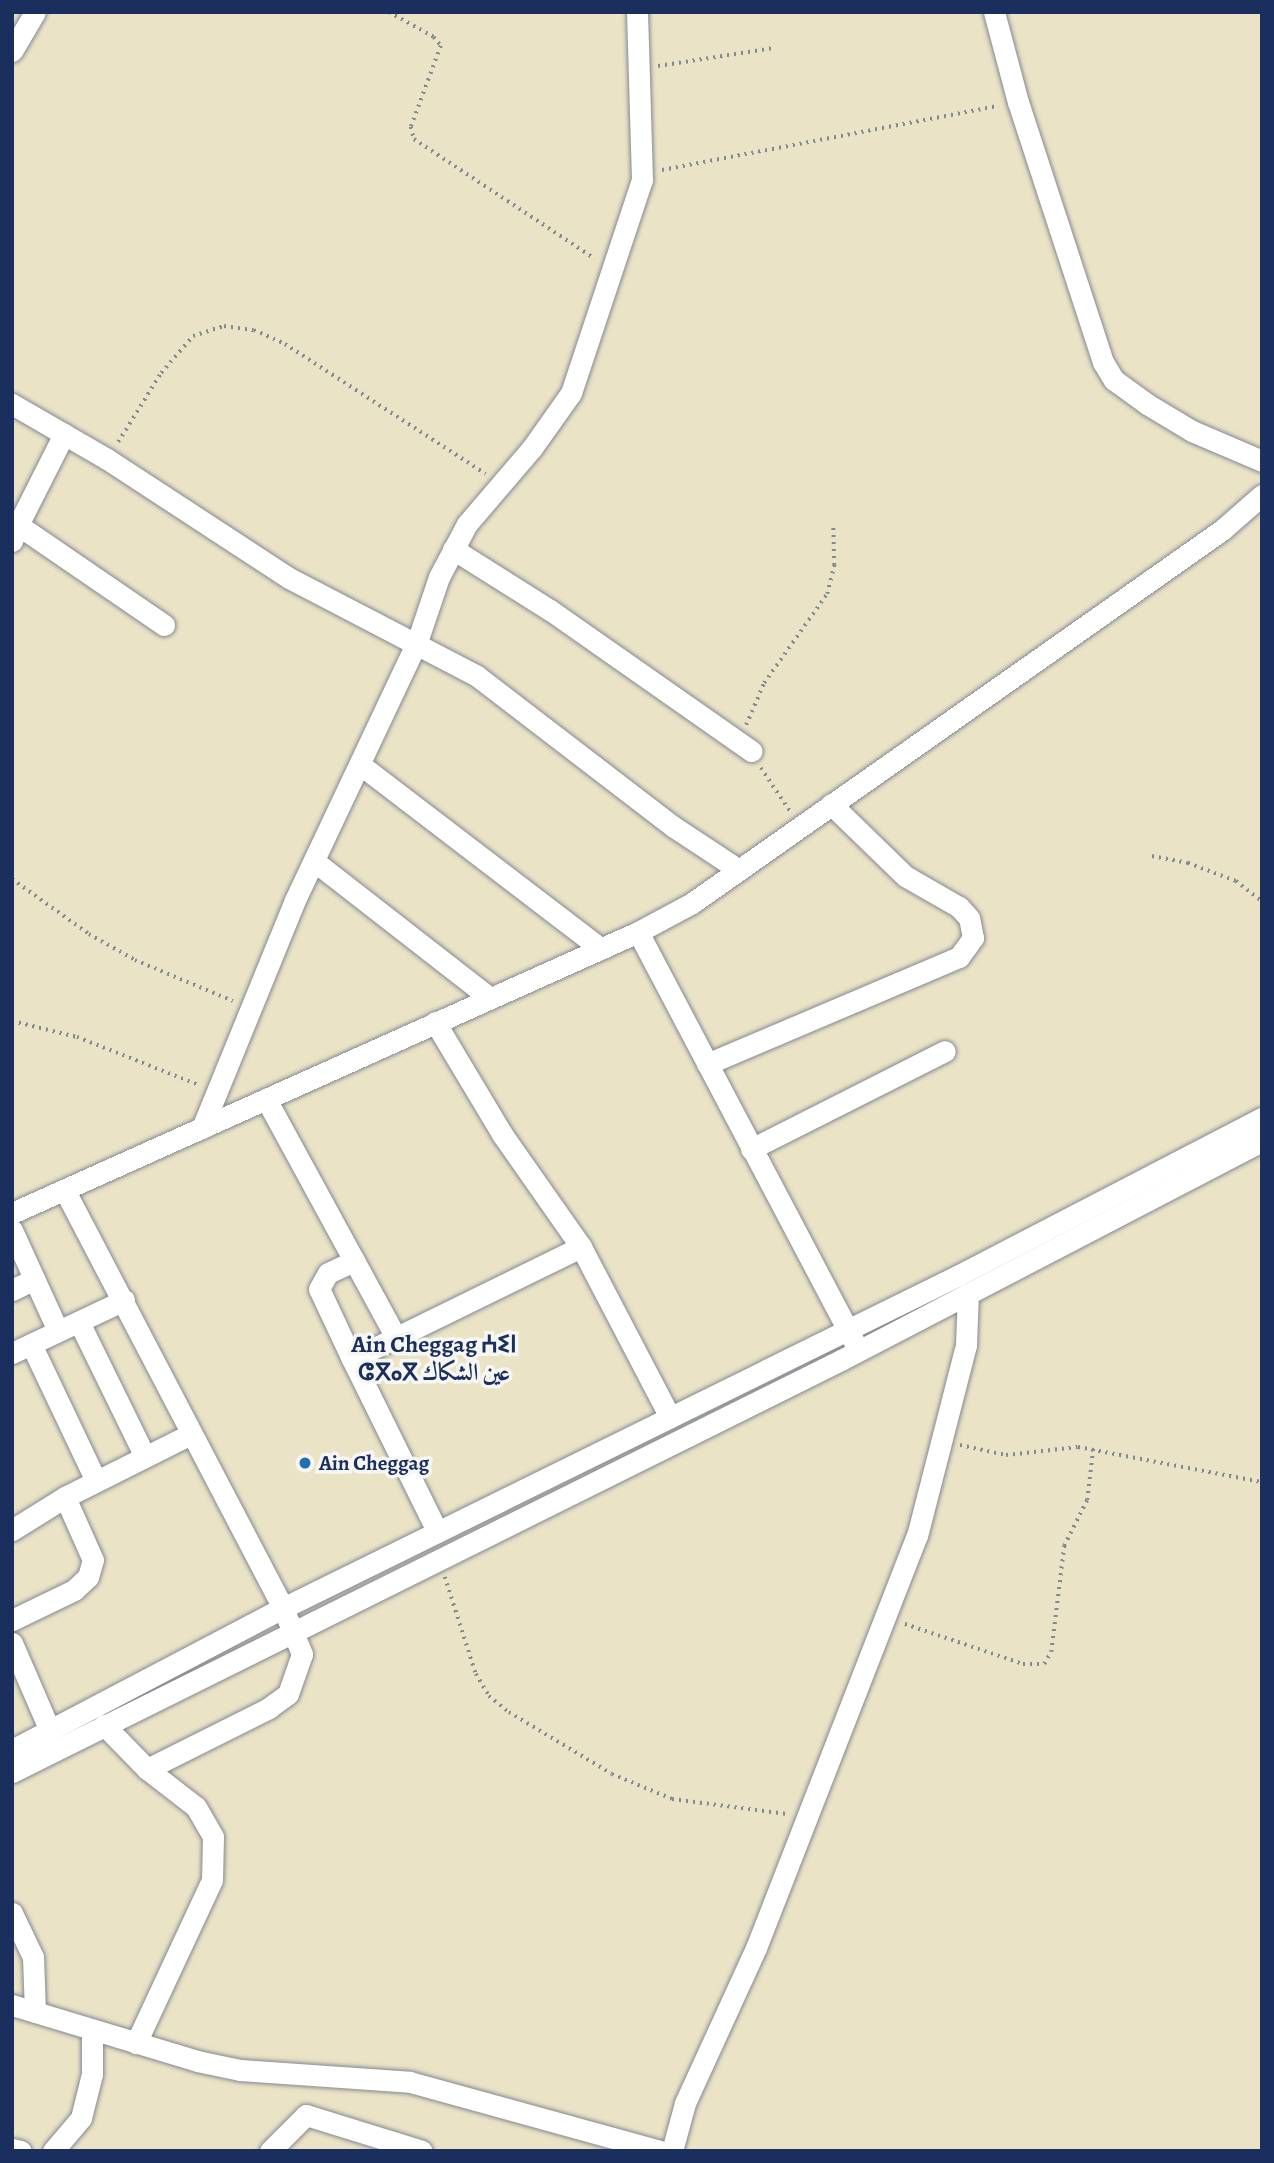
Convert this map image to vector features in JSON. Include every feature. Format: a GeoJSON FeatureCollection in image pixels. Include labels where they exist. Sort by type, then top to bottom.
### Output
{"type":"FeatureCollection","features":[{"type":"Feature","properties":{"kind":"street"},"geometry":{"type":"LineString","coordinates":[[202,1128],[314,861],[362,766],[417,642],[453,549],[467,524],[502,484],[571,393],[643,173],[637,12]]}},
{"type":"Feature","properties":{"kind":"street"},"geometry":{"type":"LineString","coordinates":[[994,12],[1018,102],[1091,326],[1114,380],[1192,431],[1262,461]]}},
{"type":"Feature","properties":{"kind":"street"},"geometry":{"type":"LineString","coordinates":[[12,51],[26,16]]}},
{"type":"Feature","properties":{"kind":"street"},"geometry":{"type":"LineString","coordinates":[[12,404],[107,459],[289,578],[417,642],[477,676],[674,827],[738,870]]}},
{"type":"Feature","properties":{"kind":"street"},"geometry":{"type":"LineString","coordinates":[[65,434],[14,529],[164,625]]}},
{"type":"Feature","properties":{"kind":"street"},"geometry":{"type":"LineString","coordinates":[[12,1213],[638,932],[802,828],[831,804],[1222,530],[1262,495]]}},
{"type":"Feature","properties":{"kind":"street"},"geometry":{"type":"LineString","coordinates":[[453,549],[550,610],[751,751]]}},
{"type":"Feature","properties":{"kind":"street"},"geometry":{"type":"LineString","coordinates":[[362,766],[601,949]]}},
{"type":"Feature","properties":{"kind":"street"},"geometry":{"type":"LineString","coordinates":[[707,1064],[959,957],[973,938],[969,918],[959,906],[905,876],[831,804]]}},
{"type":"Feature","properties":{"kind":"street"},"geometry":{"type":"LineString","coordinates":[[314,861],[490,998]]}},
{"type":"Feature","properties":{"kind":"street"},"geometry":{"type":"LineString","coordinates":[[638,932],[858,1350]]}},
{"type":"Feature","properties":{"kind":"street"},"geometry":{"type":"LineString","coordinates":[[435,1022],[502,1134],[581,1247],[670,1417]]}},
{"type":"Feature","properties":{"kind":"street"},"geometry":{"type":"LineString","coordinates":[[751,1149],[945,1051]]}},
{"type":"Feature","properties":{"kind":"street"},"geometry":{"type":"LineString","coordinates":[[265,1099],[396,1337]]}},
{"type":"Feature","properties":{"kind":"street"},"geometry":{"type":"LineString","coordinates":[[12,1750],[283,1608],[849,1330],[1262,1118]]}},
{"type":"Feature","properties":{"kind":"street"},"geometry":{"type":"LineString","coordinates":[[12,1772],[294,1629],[441,1561],[968,1294],[1262,1141]]}},
{"type":"Feature","properties":{"kind":"street"},"geometry":{"type":"LineString","coordinates":[[65,1191],[294,1629],[302,1654],[288,1694],[270,1708],[147,1769]]}},
{"type":"Feature","properties":{"kind":"street"},"geometry":{"type":"LineString","coordinates":[[12,1230],[58,1331]]}},
{"type":"Feature","properties":{"kind":"street"},"geometry":{"type":"LineString","coordinates":[[352,1359],[581,1247]]}},
{"type":"Feature","properties":{"kind":"street"},"geometry":{"type":"LineString","coordinates":[[354,1261],[328,1273],[319,1289],[437,1531]]}},
{"type":"Feature","properties":{"kind":"street"},"geometry":{"type":"LineString","coordinates":[[12,1290],[35,1279]]}},
{"type":"Feature","properties":{"kind":"street"},"geometry":{"type":"LineString","coordinates":[[671,2151],[685,2103],[752,1959],[883,1617],[917,1536],[966,1345],[968,1294]]}},
{"type":"Feature","properties":{"kind":"street"},"geometry":{"type":"LineString","coordinates":[[96,1482],[22,1349],[124,1300]]}},
{"type":"Feature","properties":{"kind":"street"},"geometry":{"type":"LineString","coordinates":[[79,1322],[145,1457]]}},
{"type":"Feature","properties":{"kind":"street"},"geometry":{"type":"LineString","coordinates":[[12,1530],[65,1497],[191,1434]]}},
{"type":"Feature","properties":{"kind":"street"},"geometry":{"type":"LineString","coordinates":[[12,1620],[74,1590],[88,1577],[93,1560],[65,1497]]}},
{"type":"Feature","properties":{"kind":"street"},"geometry":{"type":"LineString","coordinates":[[12,1643],[50,1731]]}},
{"type":"Feature","properties":{"kind":"street"},"geometry":{"type":"LineString","coordinates":[[104,1725],[147,1769],[180,1792],[208,1821],[214,1853],[212,1880],[199,1912],[136,2043]]}},
{"type":"Feature","properties":{"kind":"street"},"geometry":{"type":"LineString","coordinates":[[12,1913],[33,1957],[35,2012]]}},
{"type":"Feature","properties":{"kind":"street"},"geometry":{"type":"LineString","coordinates":[[12,2005],[136,2043],[240,2070],[410,2082],[661,2151]]}},
{"type":"Feature","properties":{"kind":"street"},"geometry":{"type":"LineString","coordinates":[[52,2151],[80,2118],[92,2074],[92,2030]]}},
{"type":"Feature","properties":{"kind":"street"},"geometry":{"type":"LineString","coordinates":[[270,2151],[306,2115],[422,2151]]}},
{"type":"Feature","properties":{"kind":"street"},"geometry":{"type":"LineString","coordinates":[[12,2149],[21,2151]]}},
{"type":"Feature","properties":{"kind":"path"},"geometry":{"type":"LineString","coordinates":[[389,12],[434,37],[441,46],[411,127],[415,139],[523,214],[613,268]]}},
{"type":"Feature","properties":{"kind":"path"},"geometry":{"type":"LineString","coordinates":[[639,69],[773,48]]}},
{"type":"Feature","properties":{"kind":"path"},"geometry":{"type":"LineString","coordinates":[[643,173],[1018,102]]}},
{"type":"Feature","properties":{"kind":"path"},"geometry":{"type":"LineString","coordinates":[[107,459],[172,358],[200,330],[224,326],[254,330],[285,344],[502,484]]}},
{"type":"Feature","properties":{"kind":"path"},"geometry":{"type":"LineString","coordinates":[[802,828],[751,751],[746,724],[757,696],[827,594],[834,565],[833,525]]}},
{"type":"Feature","properties":{"kind":"path"},"geometry":{"type":"LineString","coordinates":[[1152,856],[1216,874],[1262,901]]}},
{"type":"Feature","properties":{"kind":"path"},"geometry":{"type":"LineString","coordinates":[[12,879],[89,934],[135,960],[254,1008]]}},
{"type":"Feature","properties":{"kind":"path"},"geometry":{"type":"LineString","coordinates":[[12,1021],[122,1053],[217,1093]]}},
{"type":"Feature","properties":{"kind":"path"},"geometry":{"type":"LineString","coordinates":[[941,1439],[1006,1455],[1093,1449],[1262,1482]]}},
{"type":"Feature","properties":{"kind":"path"},"geometry":{"type":"LineString","coordinates":[[883,1617],[1000,1658],[1032,1667],[1044,1664],[1051,1652],[1064,1546],[1087,1500],[1093,1449]]}},
{"type":"Feature","properties":{"kind":"path"},"geometry":{"type":"LineString","coordinates":[[441,1561],[476,1674],[489,1696],[509,1712],[612,1774],[672,1799],[809,1816]]}},
{"type":"Feature","properties":{"kind":"place","name":"Ain Cheggag"},"geometry":{"type":"Point","coordinates":[305,1463]}},
{"type":"Feature","properties":{"kind":"district","name":"Ain Cheggag ⵄⵉⵏ ⵛⴳⴰⴳ عين الشكاك"},"geometry":{"type":"Point","coordinates":[434,1359]}}]}
